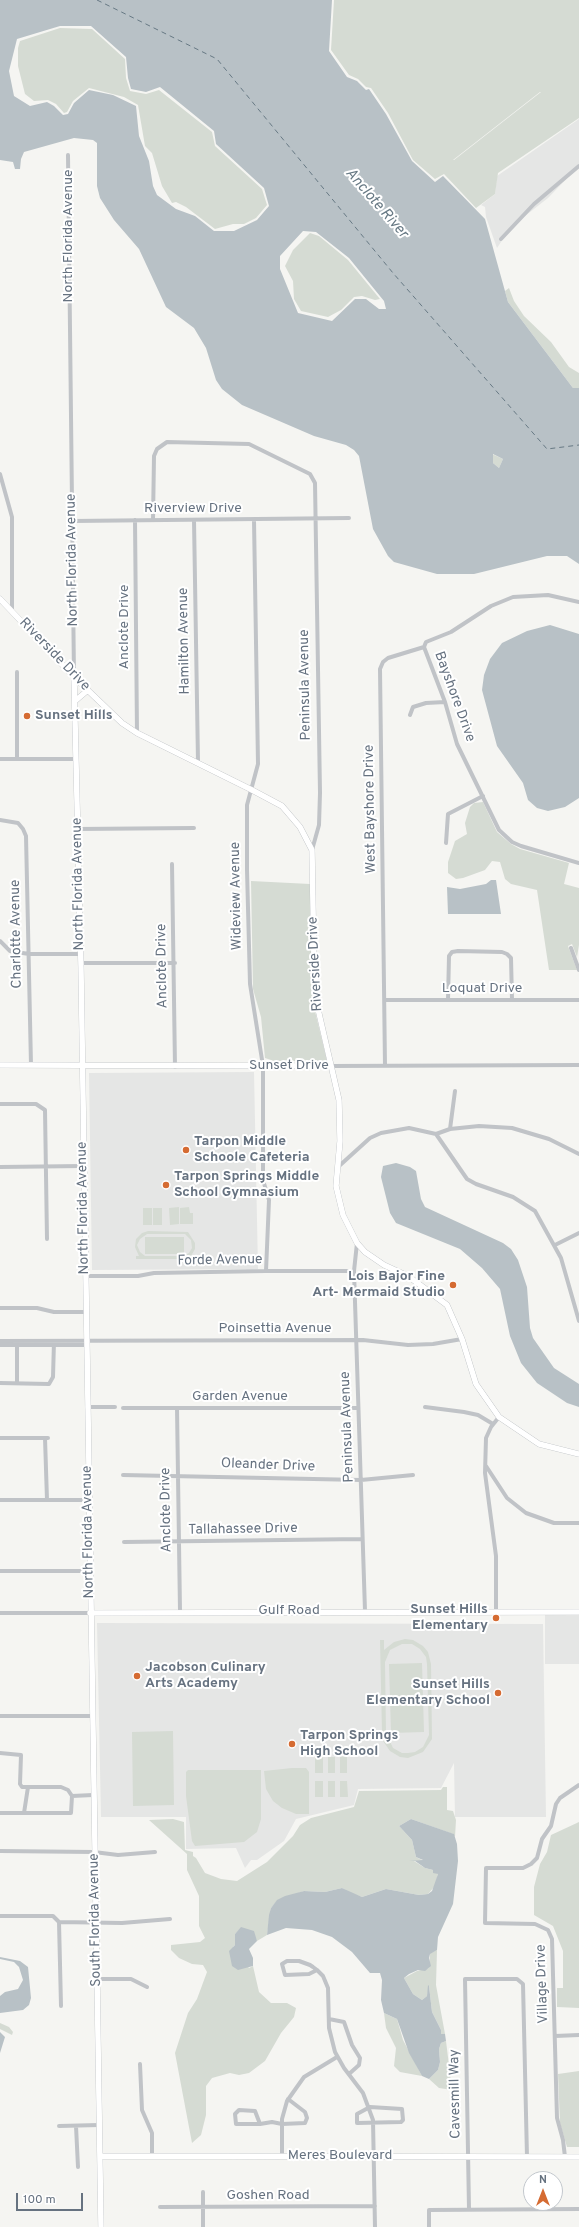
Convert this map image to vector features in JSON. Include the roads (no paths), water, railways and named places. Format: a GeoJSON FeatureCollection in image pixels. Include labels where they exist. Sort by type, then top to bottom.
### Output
{"type":"FeatureCollection","features":[{"type":"Feature","properties":{"kind":"street","name":"North Florida Avenue"},"geometry":{"type":"LineString","coordinates":[[68,155],[74,677],[87,1312],[90,1613]]}},
{"type":"Feature","properties":{"kind":"street"},"geometry":{"type":"LineString","coordinates":[[501,239],[534,204],[579,166]]}},
{"type":"Feature","properties":{"kind":"street","name":"Peninsula Avenue"},"geometry":{"type":"LineString","coordinates":[[153,520],[154,456],[157,449],[167,442],[249,444],[300,467],[310,474],[315,483],[314,519],[320,793],[319,825],[312,850]]}},
{"type":"Feature","properties":{"kind":"street"},"geometry":{"type":"LineString","coordinates":[[0,474],[12,517],[12,611]]}},
{"type":"Feature","properties":{"kind":"street","name":"Riverview Drive"},"geometry":{"type":"LineString","coordinates":[[73,521],[349,518]]}},
{"type":"Feature","properties":{"kind":"street","name":"Anclote Drive"},"geometry":{"type":"LineString","coordinates":[[135,520],[137,733]]}},
{"type":"Feature","properties":{"kind":"street","name":"Hamilton Avenue"},"geometry":{"type":"LineString","coordinates":[[194,520],[198,762]]}},
{"type":"Feature","properties":{"kind":"street","name":"Wideview Avenue"},"geometry":{"type":"LineString","coordinates":[[254,520],[258,764],[247,805],[250,984],[263,1066],[264,1180],[269,1200],[266,1271]]}},
{"type":"Feature","properties":{"kind":"street","name":"Bayshore Drive"},"geometry":{"type":"LineString","coordinates":[[579,602],[542,594],[513,597],[491,606],[452,632],[426,642],[424,646],[445,702],[457,744],[499,830],[512,842],[579,863]]}},
{"type":"Feature","properties":{"kind":"street","name":"Riverside Drive"},"geometry":{"type":"LineString","coordinates":[[0,599],[112,715],[137,733],[198,762],[282,806],[293,818],[312,850],[314,960],[318,1009],[337,1088],[340,1108],[336,1186],[338,1200],[343,1215],[356,1243],[384,1265],[408,1276],[447,1305],[462,1339],[476,1384],[499,1417],[538,1444],[579,1454]]}},
{"type":"Feature","properties":{"kind":"street","name":"West Bayshore Drive"},"geometry":{"type":"LineString","coordinates":[[385,1066],[380,669],[383,662],[388,658],[424,646]]}},
{"type":"Feature","properties":{"kind":"street"},"geometry":{"type":"LineString","coordinates":[[16,759],[17,672]]}},
{"type":"Feature","properties":{"kind":"street"},"geometry":{"type":"LineString","coordinates":[[75,701],[88,690]]}},
{"type":"Feature","properties":{"kind":"street"},"geometry":{"type":"LineString","coordinates":[[410,715],[413,707],[426,703],[445,702]]}},
{"type":"Feature","properties":{"kind":"street"},"geometry":{"type":"LineString","coordinates":[[0,759],[76,759]]}},
{"type":"Feature","properties":{"kind":"street"},"geometry":{"type":"LineString","coordinates":[[446,843],[448,814],[483,796]]}},
{"type":"Feature","properties":{"kind":"street","name":"Charlotte Avenue"},"geometry":{"type":"LineString","coordinates":[[0,820],[18,823],[26,836],[31,1065]]}},
{"type":"Feature","properties":{"kind":"street"},"geometry":{"type":"LineString","coordinates":[[77,829],[194,828]]}},
{"type":"Feature","properties":{"kind":"street","name":"Anclote Drive"},"geometry":{"type":"LineString","coordinates":[[172,864],[175,963],[175,1067]]}},
{"type":"Feature","properties":{"kind":"street"},"geometry":{"type":"LineString","coordinates":[[0,942],[10,951],[29,954],[80,954]]}},
{"type":"Feature","properties":{"kind":"street"},"geometry":{"type":"LineString","coordinates":[[571,948],[579,970]]}},
{"type":"Feature","properties":{"kind":"street"},"geometry":{"type":"LineString","coordinates":[[448,1000],[449,956],[452,952],[458,951],[502,952],[507,954],[511,958],[512,1000]]}},
{"type":"Feature","properties":{"kind":"street"},"geometry":{"type":"LineString","coordinates":[[81,963],[175,963]]}},
{"type":"Feature","properties":{"kind":"street","name":"Loquat Drive"},"geometry":{"type":"LineString","coordinates":[[385,1000],[579,1000]]}},
{"type":"Feature","properties":{"kind":"street","name":"Sunset Drive"},"geometry":{"type":"LineString","coordinates":[[0,1065],[175,1067],[579,1065]]}},
{"type":"Feature","properties":{"kind":"street"},"geometry":{"type":"LineString","coordinates":[[450,1129],[455,1091]]}},
{"type":"Feature","properties":{"kind":"street"},"geometry":{"type":"LineString","coordinates":[[0,1104],[36,1104],[42,1106],[45,1113],[47,1239]]}},
{"type":"Feature","properties":{"kind":"street"},"geometry":{"type":"LineString","coordinates":[[338,1166],[370,1138],[381,1133],[409,1128],[436,1134],[450,1129],[485,1126],[518,1130],[548,1139],[579,1154]]}},
{"type":"Feature","properties":{"kind":"street"},"geometry":{"type":"LineString","coordinates":[[436,1134],[467,1179],[476,1184],[513,1197],[535,1211],[555,1245],[562,1261],[579,1321]]}},
{"type":"Feature","properties":{"kind":"street"},"geometry":{"type":"LineString","coordinates":[[0,1167],[83,1166]]}},
{"type":"Feature","properties":{"kind":"street"},"geometry":{"type":"LineString","coordinates":[[555,1245],[579,1233]]}},
{"type":"Feature","properties":{"kind":"street","name":"Peninsula Avenue"},"geometry":{"type":"LineString","coordinates":[[356,1243],[354,1271],[364,1611]]}},
{"type":"Feature","properties":{"kind":"street","name":"Forde Avenue"},"geometry":{"type":"LineString","coordinates":[[86,1276],[138,1276],[154,1273],[354,1271]]}},
{"type":"Feature","properties":{"kind":"street"},"geometry":{"type":"LineString","coordinates":[[0,1308],[37,1308],[54,1312],[87,1312]]}},
{"type":"Feature","properties":{"kind":"street","name":"Poinsettia Avenue"},"geometry":{"type":"LineString","coordinates":[[17,1343],[54,1343],[87,1340],[356,1340],[408,1345],[433,1344],[462,1339]]}},
{"type":"Feature","properties":{"kind":"street"},"geometry":{"type":"LineString","coordinates":[[0,1341],[17,1343]]}},
{"type":"Feature","properties":{"kind":"street"},"geometry":{"type":"LineString","coordinates":[[17,1343],[17,1383]]}},
{"type":"Feature","properties":{"kind":"street"},"geometry":{"type":"LineString","coordinates":[[0,1345],[17,1343]]}},
{"type":"Feature","properties":{"kind":"street"},"geometry":{"type":"LineString","coordinates":[[0,1383],[49,1384],[53,1377],[54,1343]]}},
{"type":"Feature","properties":{"kind":"street"},"geometry":{"type":"LineString","coordinates":[[87,1407],[115,1407]]}},
{"type":"Feature","properties":{"kind":"street"},"geometry":{"type":"LineString","coordinates":[[425,1407],[471,1413],[493,1424]]}},
{"type":"Feature","properties":{"kind":"street","name":"Garden Avenue"},"geometry":{"type":"LineString","coordinates":[[123,1408],[358,1408]]}},
{"type":"Feature","properties":{"kind":"street","name":"Anclote Drive"},"geometry":{"type":"LineString","coordinates":[[177,1408],[180,1611]]}},
{"type":"Feature","properties":{"kind":"street"},"geometry":{"type":"LineString","coordinates":[[496,1611],[496,1556],[486,1488],[485,1466],[486,1444],[493,1424],[499,1417]]}},
{"type":"Feature","properties":{"kind":"street"},"geometry":{"type":"LineString","coordinates":[[0,1438],[47,1438],[47,1500]]}},
{"type":"Feature","properties":{"kind":"street"},"geometry":{"type":"LineString","coordinates":[[485,1466],[507,1498],[526,1513],[554,1523],[579,1523]]}},
{"type":"Feature","properties":{"kind":"street","name":"Oleander Drive"},"geometry":{"type":"LineString","coordinates":[[123,1475],[361,1480],[413,1475]]}},
{"type":"Feature","properties":{"kind":"street"},"geometry":{"type":"LineString","coordinates":[[0,1500],[89,1500]]}},
{"type":"Feature","properties":{"kind":"street","name":"Tallahassee Drive"},"geometry":{"type":"LineString","coordinates":[[124,1542],[362,1539]]}},
{"type":"Feature","properties":{"kind":"street"},"geometry":{"type":"LineString","coordinates":[[0,1571],[90,1571]]}},
{"type":"Feature","properties":{"kind":"street","name":"Gulf Road"},"geometry":{"type":"LineString","coordinates":[[0,1613],[180,1611],[579,1612]]}},
{"type":"Feature","properties":{"kind":"street","name":"South Florida Avenue"},"geometry":{"type":"LineString","coordinates":[[90,1613],[101,2227]]}},
{"type":"Feature","properties":{"kind":"street"},"geometry":{"type":"LineString","coordinates":[[0,1716],[92,1716]]}},
{"type":"Feature","properties":{"kind":"street"},"geometry":{"type":"LineString","coordinates":[[0,1753],[21,1755],[20,1784],[22,1787],[61,1787],[68,1790],[72,1796],[71,1813],[0,1813]]}},
{"type":"Feature","properties":{"kind":"street","name":"Village Drive"},"geometry":{"type":"LineString","coordinates":[[565,2157],[563,2140],[557,2118],[553,1946],[551,1936],[548,1930],[535,1924],[485,1923],[486,1868],[523,1868],[531,1864],[537,1858],[542,1839],[551,1826],[556,1804],[560,1798],[579,1785]]}},
{"type":"Feature","properties":{"kind":"street"},"geometry":{"type":"LineString","coordinates":[[24,1813],[28,1787]]}},
{"type":"Feature","properties":{"kind":"street"},"geometry":{"type":"LineString","coordinates":[[72,1796],[93,1795]]}},
{"type":"Feature","properties":{"kind":"street"},"geometry":{"type":"LineString","coordinates":[[0,1852],[94,1852],[118,1855],[155,1852]]}},
{"type":"Feature","properties":{"kind":"street"},"geometry":{"type":"LineString","coordinates":[[0,1916],[53,1916],[59,1922],[61,2006]]}},
{"type":"Feature","properties":{"kind":"street"},"geometry":{"type":"LineString","coordinates":[[59,1922],[170,1920]]}},
{"type":"Feature","properties":{"kind":"street"},"geometry":{"type":"LineString","coordinates":[[317,1970],[309,1974],[285,1975],[282,1964],[287,1961],[299,1961],[317,1970],[324,1979],[329,1991],[329,2019],[331,2037],[337,2057],[363,2093],[370,2107],[374,2124],[375,2227]]}},
{"type":"Feature","properties":{"kind":"street"},"geometry":{"type":"LineString","coordinates":[[97,1979],[131,1979],[146,1987]]}},
{"type":"Feature","properties":{"kind":"street","name":"Cavesmill Way"},"geometry":{"type":"LineString","coordinates":[[469,2209],[464,1979],[516,1979],[523,1984],[527,2157]]}},
{"type":"Feature","properties":{"kind":"street"},"geometry":{"type":"LineString","coordinates":[[329,2019],[344,2022],[352,2044],[360,2058],[359,2065],[349,2074]]}},
{"type":"Feature","properties":{"kind":"street"},"geometry":{"type":"LineString","coordinates":[[555,2036],[579,2035]]}},
{"type":"Feature","properties":{"kind":"street"},"geometry":{"type":"LineString","coordinates":[[282,2156],[283,2111],[288,2099],[304,2077],[337,2057]]}},
{"type":"Feature","properties":{"kind":"street"},"geometry":{"type":"LineString","coordinates":[[140,2064],[142,2110],[152,2133],[152,2156]]}},
{"type":"Feature","properties":{"kind":"street"},"geometry":{"type":"LineString","coordinates":[[260,2124],[254,2111],[239,2110],[235,2114],[236,2124],[260,2124],[274,2122],[282,2124],[304,2124],[306,2119],[305,2112],[288,2099]]}},
{"type":"Feature","properties":{"kind":"street"},"geometry":{"type":"LineString","coordinates":[[370,2107],[392,2107],[403,2110],[403,2119],[401,2122],[374,2124],[359,2124],[355,2122],[358,2113],[370,2107]]}},
{"type":"Feature","properties":{"kind":"street"},"geometry":{"type":"LineString","coordinates":[[60,2126],[99,2125]]}},
{"type":"Feature","properties":{"kind":"street"},"geometry":{"type":"LineString","coordinates":[[76,2126],[78,2167]]}},
{"type":"Feature","properties":{"kind":"street","name":"Meres Boulevard"},"geometry":{"type":"LineString","coordinates":[[100,2156],[579,2157]]}},
{"type":"Feature","properties":{"kind":"street"},"geometry":{"type":"LineString","coordinates":[[203,2192],[203,2227]]}},
{"type":"Feature","properties":{"kind":"street","name":"Goshen Road"},"geometry":{"type":"LineString","coordinates":[[160,2207],[375,2206]]}},
{"type":"Feature","properties":{"kind":"street"},"geometry":{"type":"LineString","coordinates":[[429,2227],[429,2210],[579,2209]]}},
{"type":"Feature","properties":{"kind":"water","name":"Anclote River"},"geometry":{"type":"Polygon","coordinates":[[[0,0],[332,0],[329,51],[347,77],[357,81],[366,90],[369,89],[386,114],[412,161],[435,182],[443,176],[485,219],[508,302],[573,388],[579,388],[579,564],[567,556],[547,556],[474,574],[437,574],[394,562],[388,556],[373,529],[359,456],[354,450],[346,445],[314,436],[242,405],[222,389],[216,380],[206,348],[194,328],[166,307],[139,249],[114,220],[100,198],[97,186],[97,143],[93,140],[74,138],[24,152],[21,159],[20,169],[15,169],[13,162],[0,160],[0,0]],[[60,26],[17,39],[9,71],[14,96],[30,106],[47,102],[54,106],[63,115],[68,114],[74,103],[89,90],[113,95],[136,106],[139,136],[149,161],[153,186],[157,195],[176,209],[195,216],[214,231],[234,231],[257,220],[269,206],[264,188],[216,144],[214,131],[160,87],[146,92],[131,89],[128,78],[126,57],[91,26],[60,26]],[[303,231],[280,256],[280,269],[298,313],[332,321],[355,299],[366,299],[379,309],[386,309],[384,301],[349,258],[316,232],[303,231]],[[493,454],[493,463],[499,468],[503,459],[493,454]]]}},
{"type":"Feature","properties":{"kind":"water"},"geometry":{"type":"Polygon","coordinates":[[[550,625],[579,634],[579,798],[565,807],[548,811],[537,808],[528,800],[523,783],[497,746],[482,690],[484,675],[490,659],[502,643],[527,631],[550,625]]]}},
{"type":"Feature","properties":{"kind":"water"},"geometry":{"type":"Polygon","coordinates":[[[491,880],[496,880],[501,914],[448,914],[447,887],[460,889],[486,884],[491,880]]]}},
{"type":"Feature","properties":{"kind":"water"},"geometry":{"type":"Polygon","coordinates":[[[396,1163],[410,1167],[416,1171],[421,1199],[425,1207],[503,1243],[511,1249],[518,1260],[527,1287],[530,1328],[533,1338],[554,1368],[579,1384],[579,1407],[567,1403],[537,1383],[521,1363],[510,1336],[500,1289],[482,1268],[460,1249],[396,1223],[390,1213],[381,1177],[383,1166],[396,1163]]]}},
{"type":"Feature","properties":{"kind":"water"},"geometry":{"type":"Polygon","coordinates":[[[411,1819],[454,1834],[457,1844],[458,1861],[453,1904],[438,1937],[437,1950],[430,1954],[429,1958],[431,1966],[425,1971],[418,1970],[404,1978],[413,1994],[422,2000],[427,1996],[428,1985],[429,1986],[432,2012],[441,2030],[441,2034],[445,2034],[446,2041],[441,2043],[439,2049],[440,2062],[438,2070],[429,2079],[422,2076],[409,2053],[397,2019],[384,2013],[381,2000],[382,1980],[380,1973],[370,1973],[352,1952],[332,1937],[312,1930],[286,1928],[267,1935],[271,1908],[277,1900],[285,1896],[304,1891],[325,1892],[342,1888],[362,1897],[386,1889],[419,1895],[428,1894],[432,1891],[438,1874],[433,1873],[433,1870],[425,1868],[415,1861],[409,1861],[423,1860],[416,1857],[412,1840],[399,1826],[411,1819]]]}},
{"type":"Feature","properties":{"kind":"water"},"geometry":{"type":"Polygon","coordinates":[[[241,1927],[254,1931],[257,1941],[249,1949],[253,1958],[253,1966],[238,1970],[232,1966],[229,1951],[235,1945],[235,1934],[241,1927]]]}},
{"type":"Feature","properties":{"kind":"water"},"geometry":{"type":"Polygon","coordinates":[[[0,1957],[20,1961],[28,1967],[31,1998],[29,2005],[23,2010],[0,2013],[0,1996],[5,1992],[18,1989],[23,1980],[19,1967],[14,1962],[0,1959],[0,1957]]]}},
{"type":"Feature","properties":{"kind":"water"},"geometry":{"type":"Polygon","coordinates":[[[0,2032],[5,2037],[0,2053],[0,2032]]]}},
{"type":"Feature","properties":{"kind":"place","name":"Sunset Hills"},"geometry":{"type":"Point","coordinates":[27,716]}},
{"type":"Feature","properties":{"kind":"place","name":"Tarpon Middle Schoole Cafeteria"},"geometry":{"type":"Point","coordinates":[186,1150]}},
{"type":"Feature","properties":{"kind":"place","name":"Tarpon Springs Middle School Gymnasium"},"geometry":{"type":"Point","coordinates":[166,1185]}},
{"type":"Feature","properties":{"kind":"place","name":"Lois Bajor Fine Art- Mermaid Studio"},"geometry":{"type":"Point","coordinates":[453,1285]}},
{"type":"Feature","properties":{"kind":"place","name":"Sunset Hills Elementary"},"geometry":{"type":"Point","coordinates":[496,1618]}},
{"type":"Feature","properties":{"kind":"place","name":"Jacobson Culinary Arts Academy"},"geometry":{"type":"Point","coordinates":[137,1676]}},
{"type":"Feature","properties":{"kind":"place","name":"Sunset Hills Elementary School"},"geometry":{"type":"Point","coordinates":[498,1693]}},
{"type":"Feature","properties":{"kind":"place","name":"Tarpon Springs High School"},"geometry":{"type":"Point","coordinates":[292,1744]}}]}
